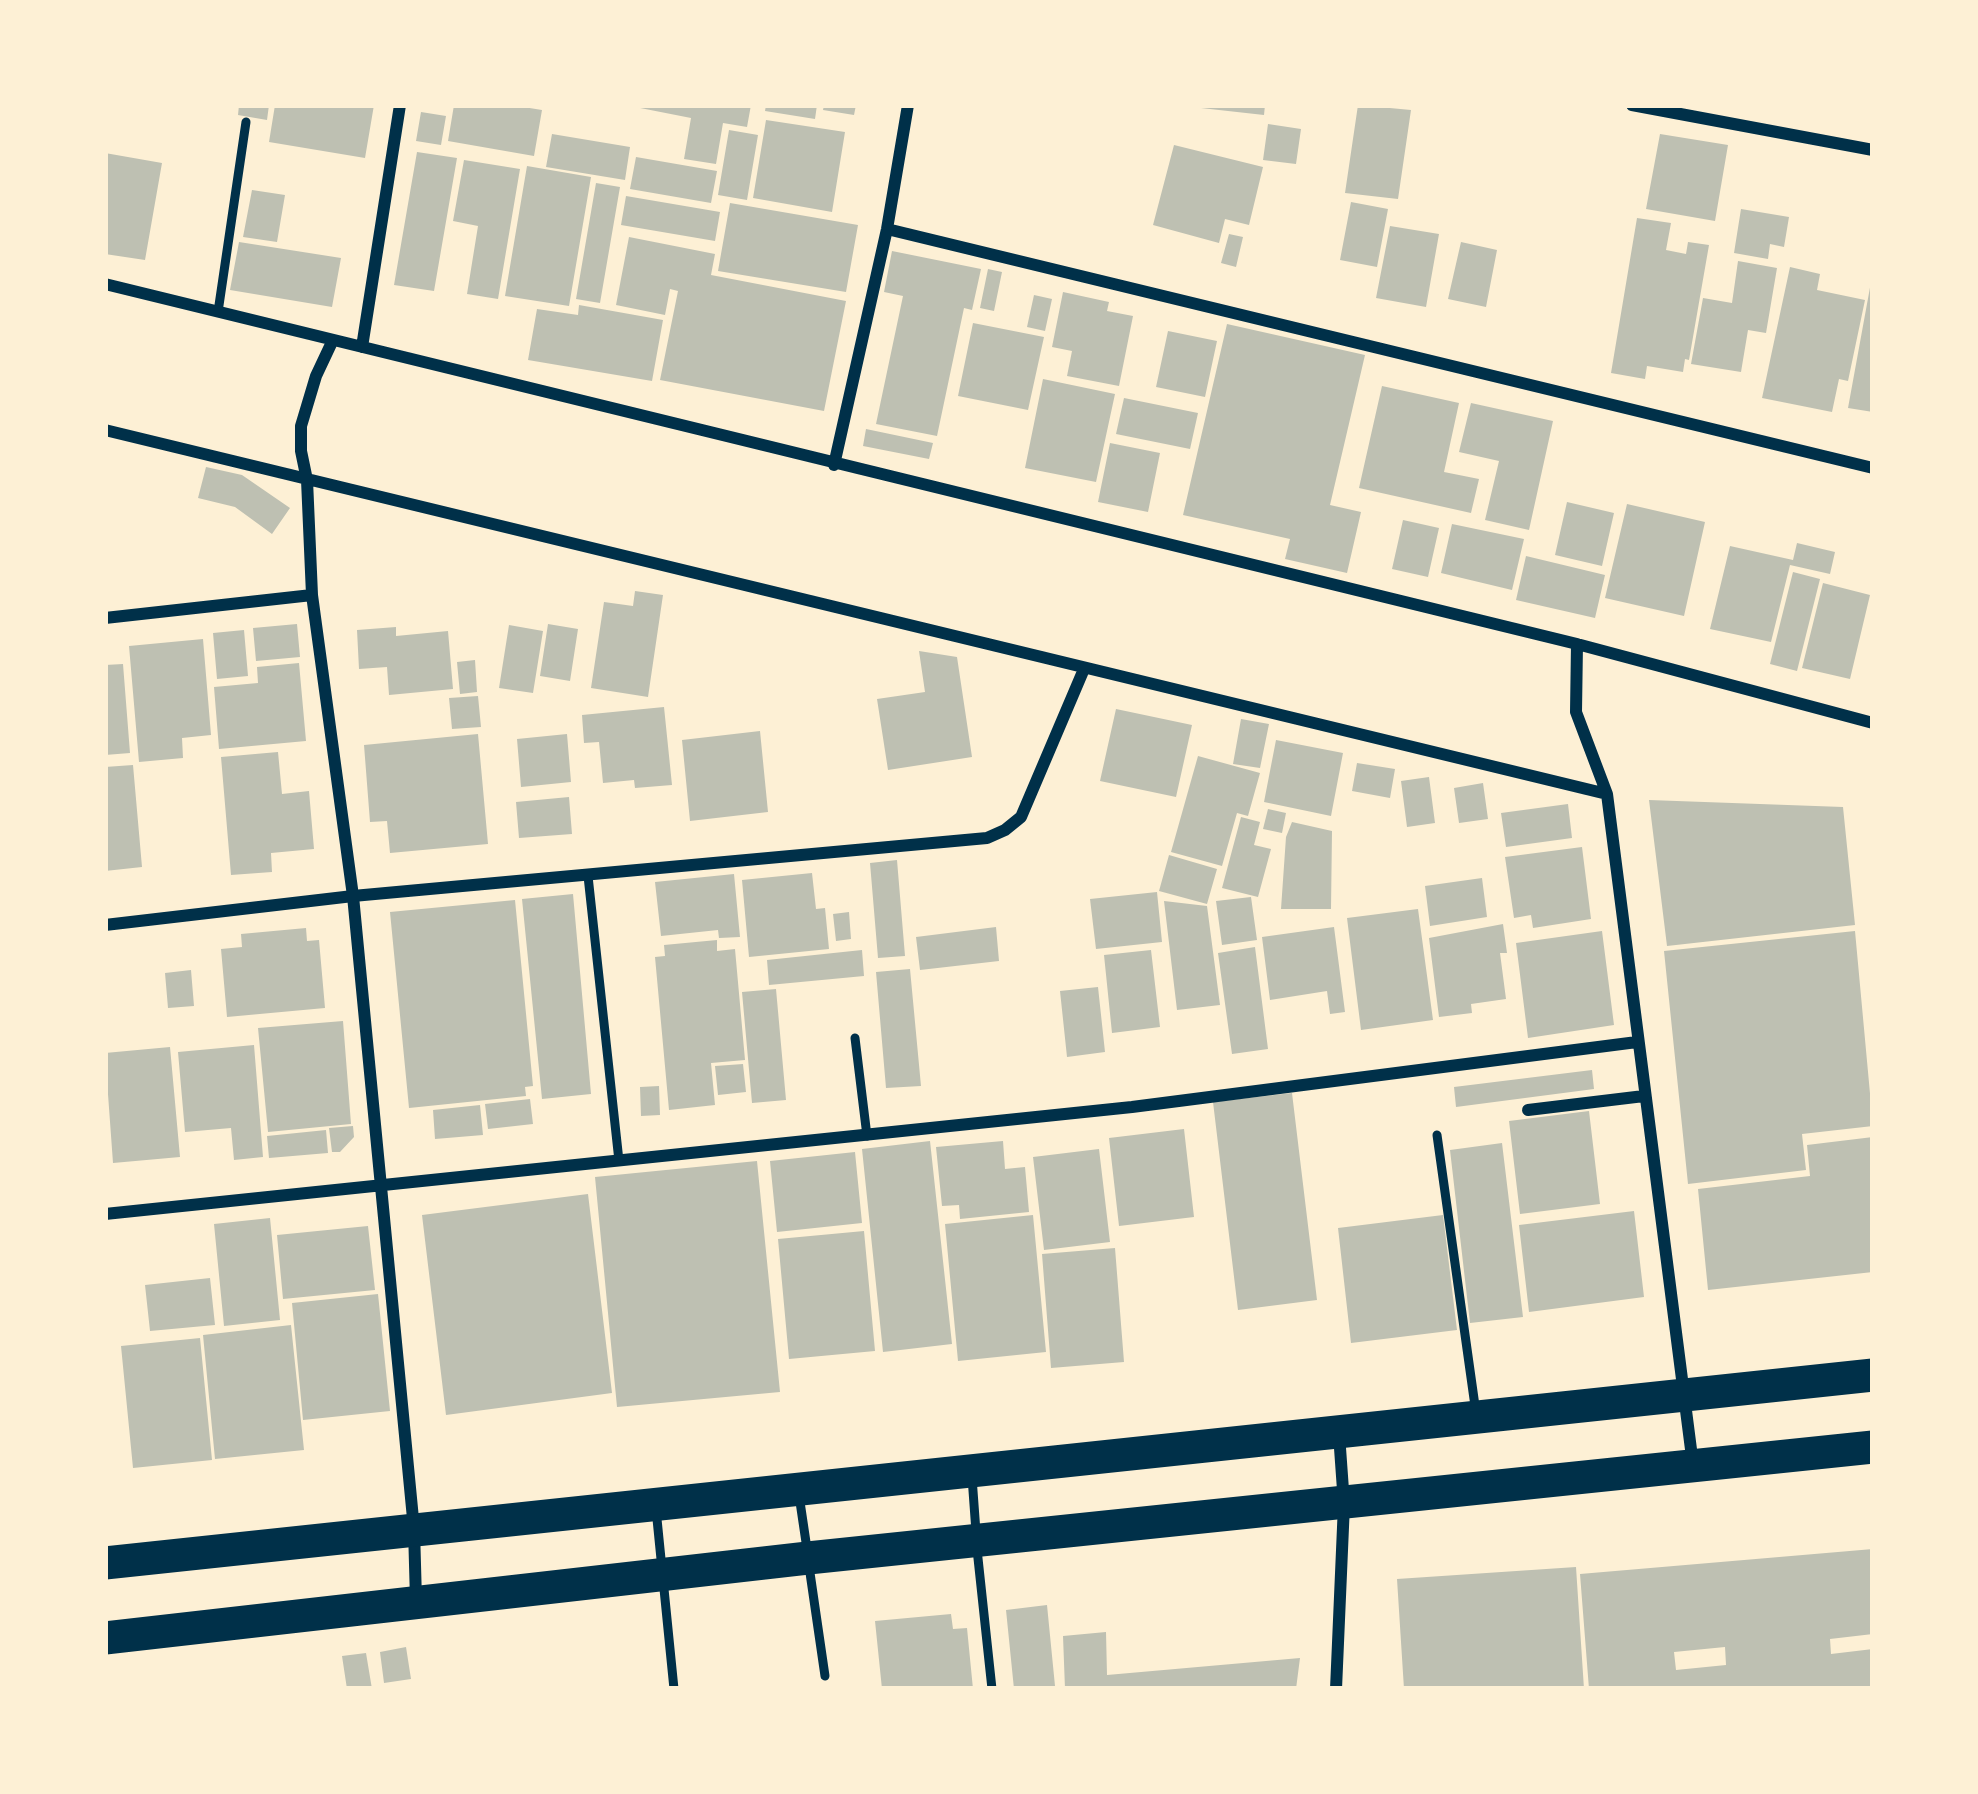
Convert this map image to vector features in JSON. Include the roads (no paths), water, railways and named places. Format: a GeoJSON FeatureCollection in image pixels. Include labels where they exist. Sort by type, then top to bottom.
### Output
{"type":"FeatureCollection","features":[{"type":"Feature","properties":{"kind":"highway"},"geometry":{"type":"LineString","coordinates":[[105,1563],[1873,1375]]}},
{"type":"Feature","properties":{"kind":"highway"},"geometry":{"type":"LineString","coordinates":[[105,1638],[808,1558],[1873,1447]]}},
{"type":"Feature","properties":{"kind":"street"},"geometry":{"type":"LineString","coordinates":[[362,347],[400,105]]}},
{"type":"Feature","properties":{"kind":"street"},"geometry":{"type":"LineString","coordinates":[[834,465],[887,229],[908,105]]}},
{"type":"Feature","properties":{"kind":"street"},"geometry":{"type":"LineString","coordinates":[[1632,105],[1873,150]]}},
{"type":"Feature","properties":{"kind":"street"},"geometry":{"type":"LineString","coordinates":[[887,229],[1873,468]]}},
{"type":"Feature","properties":{"kind":"street"},"geometry":{"type":"LineString","coordinates":[[105,284],[1577,644],[1873,723]]}},
{"type":"Feature","properties":{"kind":"street"},"geometry":{"type":"LineString","coordinates":[[332,342],[301,426],[312,595],[353,896],[416,1603]]}},
{"type":"Feature","properties":{"kind":"street"},"geometry":{"type":"LineString","coordinates":[[105,430],[1607,794]]}},
{"type":"Feature","properties":{"kind":"street"},"geometry":{"type":"LineString","coordinates":[[105,618],[312,595]]}},
{"type":"Feature","properties":{"kind":"street"},"geometry":{"type":"LineString","coordinates":[[1577,644],[1576,712],[1607,794],[1693,1466]]}},
{"type":"Feature","properties":{"kind":"street"},"geometry":{"type":"LineString","coordinates":[[105,925],[353,896],[987,838],[1021,817],[1084,669]]}},
{"type":"Feature","properties":{"kind":"street"},"geometry":{"type":"LineString","coordinates":[[105,1214],[867,1136],[1637,1042]]}},
{"type":"Feature","properties":{"kind":"street"},"geometry":{"type":"LineString","coordinates":[[1528,1110],[1643,1096]]}},
{"type":"Feature","properties":{"kind":"street"},"geometry":{"type":"LineString","coordinates":[[1336,1689],[1345,1504],[1340,1434]]}},
{"type":"Feature","properties":{"kind":"lane"},"geometry":{"type":"LineString","coordinates":[[218,313],[246,122]]}},
{"type":"Feature","properties":{"kind":"lane"},"geometry":{"type":"LineString","coordinates":[[588,875],[620,1161]]}},
{"type":"Feature","properties":{"kind":"lane"},"geometry":{"type":"LineString","coordinates":[[855,1038],[867,1136]]}},
{"type":"Feature","properties":{"kind":"lane"},"geometry":{"type":"LineString","coordinates":[[1438,1135],[1477,1418]]}},
{"type":"Feature","properties":{"kind":"lane"},"geometry":{"type":"LineString","coordinates":[[972,1472],[992,1689]]}},
{"type":"Feature","properties":{"kind":"lane"},"geometry":{"type":"LineString","coordinates":[[798,1490],[825,1676]]}},
{"type":"Feature","properties":{"kind":"lane"},"geometry":{"type":"LineString","coordinates":[[655,1504],[674,1689]]}}]}
